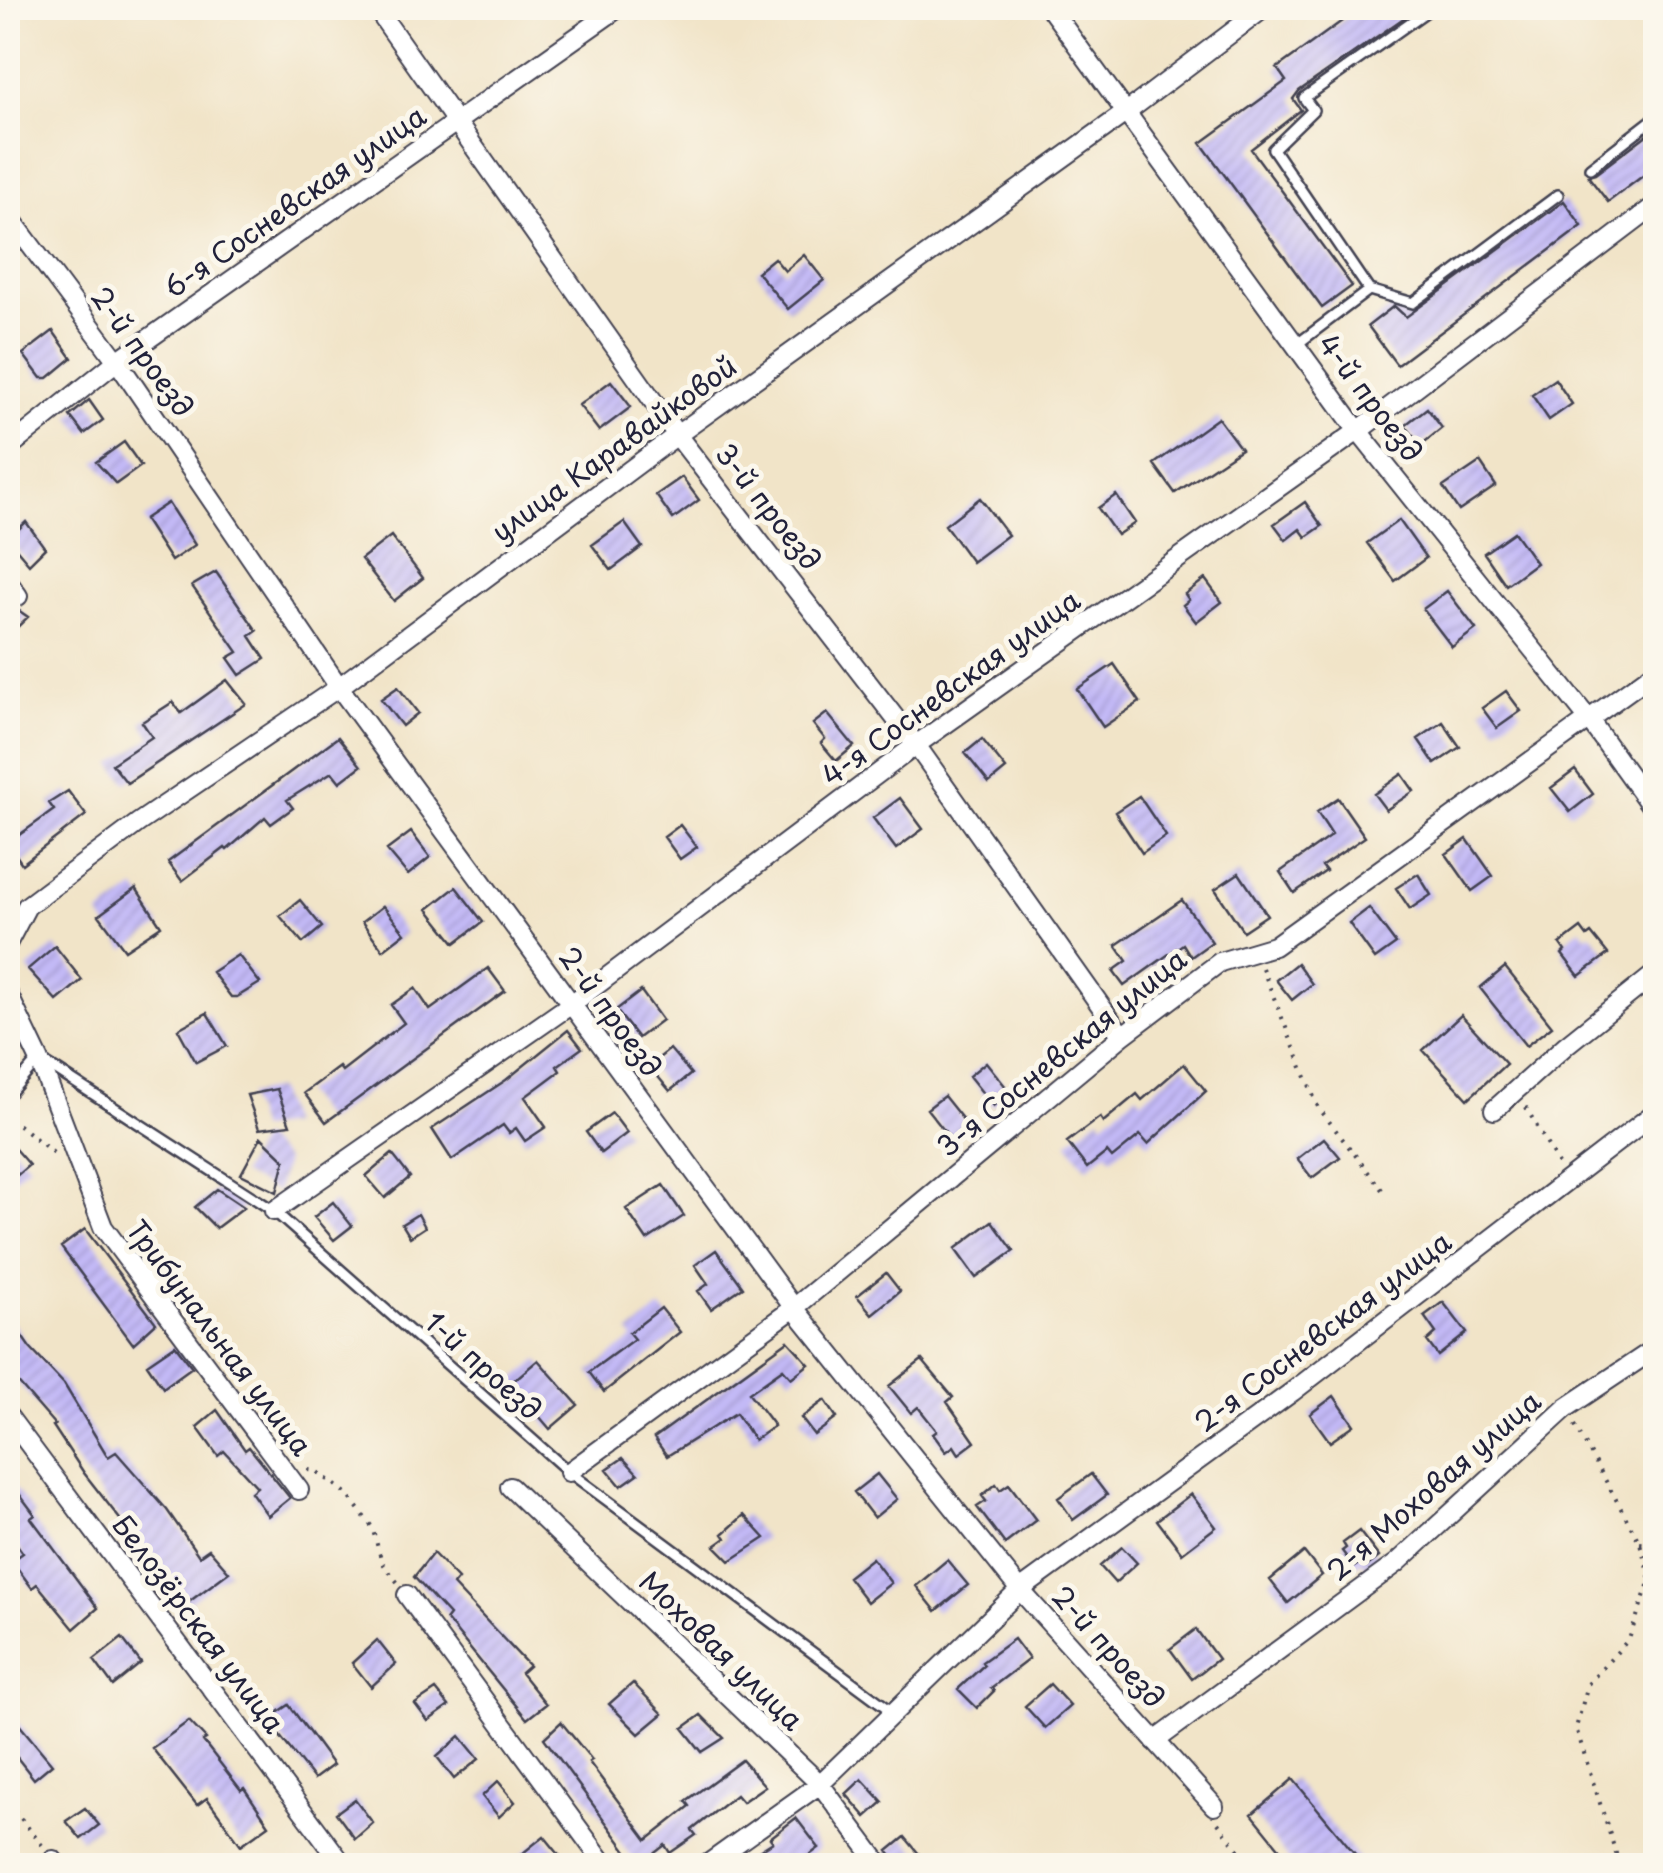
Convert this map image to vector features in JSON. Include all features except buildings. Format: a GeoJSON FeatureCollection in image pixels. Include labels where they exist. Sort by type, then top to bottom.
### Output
{"type":"FeatureCollection","features":[{"type":"Feature","properties":{"kind":"street","name":"3-й проезд"},"geometry":{"type":"LineString","coordinates":[[376,8],[677,435],[916,745],[1122,1036]]}},
{"type":"Feature","properties":{"kind":"street","name":"6-я Сосневская улица"},"geometry":{"type":"LineString","coordinates":[[8,448],[117,361],[618,8]]}},
{"type":"Feature","properties":{"kind":"street","name":"4-й проезд"},"geometry":{"type":"LineString","coordinates":[[1050,8],[1358,431],[1590,721],[1656,813]]}},
{"type":"Feature","properties":{"kind":"street","name":"улица Каравайковой"},"geometry":{"type":"LineString","coordinates":[[8,942],[28,906],[138,822],[340,686],[677,435],[1128,112],[1264,8]]}},
{"type":"Feature","properties":{"kind":"street","name":"4-я Сосневская улица"},"geometry":{"type":"LineString","coordinates":[[274,1211],[570,1004],[916,745],[1358,431],[1656,205]]}},
{"type":"Feature","properties":{"kind":"street","name":"2-й проезд"},"geometry":{"type":"LineString","coordinates":[[9,221],[117,361],[340,686],[794,1308],[1020,1590],[1214,1806]]}},
{"type":"Feature","properties":{"kind":"street","name":"3-я Сосневская улица"},"geometry":{"type":"LineString","coordinates":[[569,1472],[794,1308],[1122,1036],[1220,962],[1274,946],[1656,671]]}},
{"type":"Feature","properties":{"kind":"street"},"geometry":{"type":"LineString","coordinates":[[1494,1110],[1656,973]]}},
{"type":"Feature","properties":{"kind":"street","name":"Трибунальная улица"},"geometry":{"type":"LineString","coordinates":[[8,994],[39,1060],[102,1227],[299,1490]]}},
{"type":"Feature","properties":{"kind":"street","name":"2-я Сосневская улица"},"geometry":{"type":"LineString","coordinates":[[705,1866],[820,1784],[1020,1590],[1292,1392],[1656,1112]]}},
{"type":"Feature","properties":{"kind":"street","name":"2-я Моховая улица"},"geometry":{"type":"LineString","coordinates":[[1155,1742],[1398,1562],[1566,1408],[1656,1348]]}},
{"type":"Feature","properties":{"kind":"street","name":"Белозёрская улица"},"geometry":{"type":"LineString","coordinates":[[8,1416],[344,1866]]}},
{"type":"Feature","properties":{"kind":"street","name":"Моховая улица"},"geometry":{"type":"LineString","coordinates":[[510,1487],[820,1784],[880,1866]]}},
{"type":"Feature","properties":{"kind":"street"},"geometry":{"type":"LineString","coordinates":[[407,1594],[606,1866]]}},
{"type":"Feature","properties":{"kind":"lane"},"geometry":{"type":"LineString","coordinates":[[1431,8],[1304,98],[1313,110],[1273,149],[1369,290],[1413,303],[1558,195]]}},
{"type":"Feature","properties":{"kind":"lane"},"geometry":{"type":"LineString","coordinates":[[1590,168],[1656,118]]}},
{"type":"Feature","properties":{"kind":"lane"},"geometry":{"type":"LineString","coordinates":[[1296,345],[1369,290]]}},
{"type":"Feature","properties":{"kind":"lane"},"geometry":{"type":"LineString","coordinates":[[8,1095],[39,1060]]}},
{"type":"Feature","properties":{"kind":"lane","name":"1-й проезд"},"geometry":{"type":"LineString","coordinates":[[39,1060],[274,1211],[569,1472],[894,1712]]}},
{"type":"Feature","properties":{"kind":"path"},"geometry":{"type":"LineString","coordinates":[[1255,952],[1318,1107],[1386,1195]]}},
{"type":"Feature","properties":{"kind":"path"},"geometry":{"type":"LineString","coordinates":[[1516,1090],[1568,1180]]}},
{"type":"Feature","properties":{"kind":"path"},"geometry":{"type":"LineString","coordinates":[[8,1125],[19,1125],[58,1156]]}},
{"type":"Feature","properties":{"kind":"path"},"geometry":{"type":"LineString","coordinates":[[1566,1408],[1640,1543],[1650,1580],[1629,1639],[1588,1684],[1576,1728],[1620,1866]]}},
{"type":"Feature","properties":{"kind":"path"},"geometry":{"type":"LineString","coordinates":[[282,1467],[316,1471],[346,1494],[372,1526],[382,1562],[407,1594]]}},
{"type":"Feature","properties":{"kind":"path"},"geometry":{"type":"LineString","coordinates":[[1640,1543],[1656,1545]]}},
{"type":"Feature","properties":{"kind":"path"},"geometry":{"type":"LineString","coordinates":[[8,1802],[55,1863]]}},
{"type":"Feature","properties":{"kind":"path"},"geometry":{"type":"LineString","coordinates":[[1214,1806],[1212,1816],[1251,1866]]}}]}
